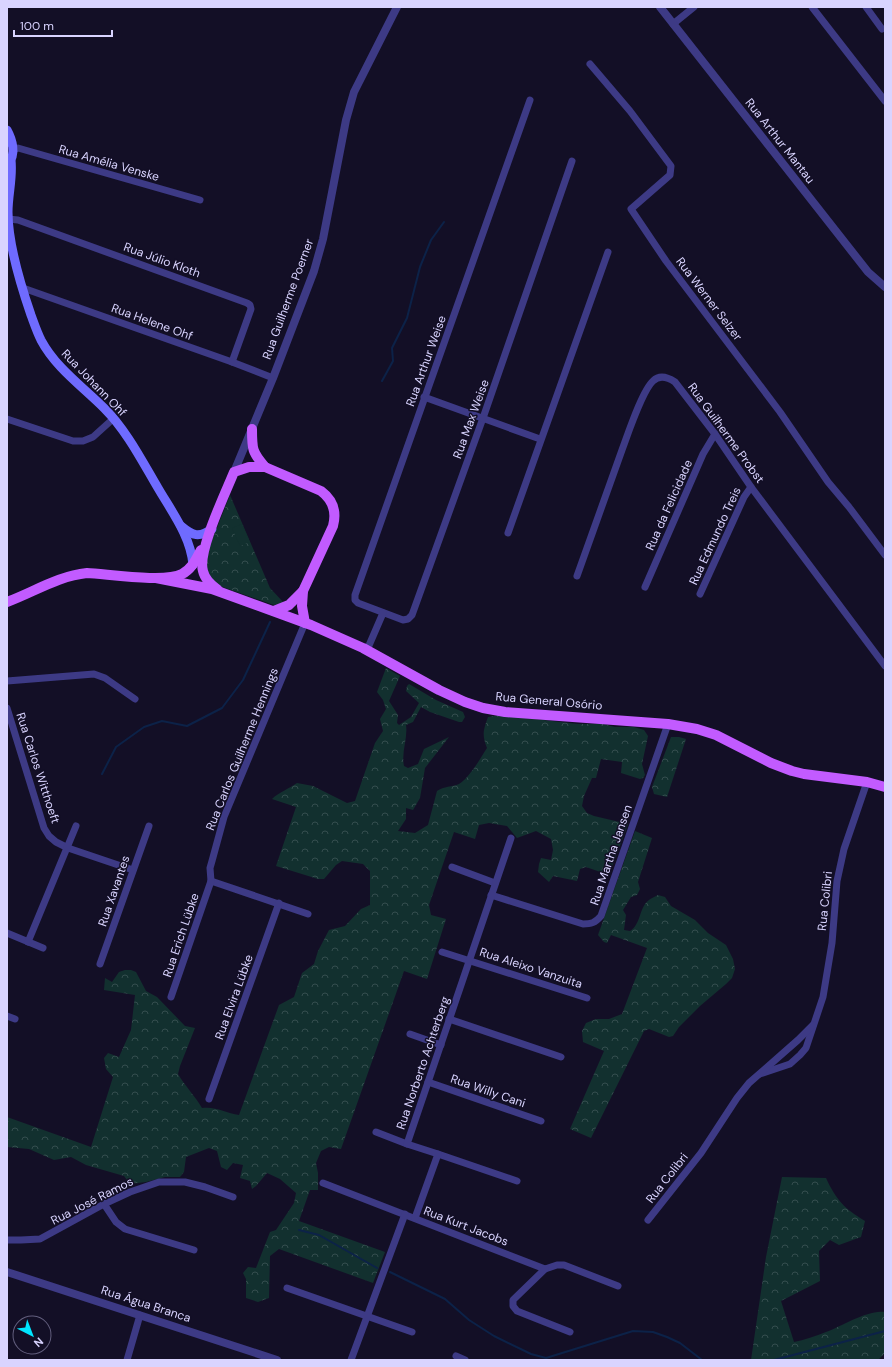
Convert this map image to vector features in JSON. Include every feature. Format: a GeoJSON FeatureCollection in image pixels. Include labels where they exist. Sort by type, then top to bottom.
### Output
{"type":"FeatureCollection","features":[{"type":"Feature","properties":{"kind":"main road"},"geometry":{"type":"LineString","coordinates":[[7,130],[10,136],[11,146]]}},
{"type":"Feature","properties":{"kind":"main road","name":"Rua Johann Ohf"},"geometry":{"type":"LineString","coordinates":[[11,146],[14,154],[9,162],[12,170],[8,197],[9,232],[23,288],[40,339],[67,374],[114,418],[135,449],[180,525],[190,548],[193,565]]}},
{"type":"Feature","properties":{"kind":"main road"},"geometry":{"type":"LineString","coordinates":[[252,429],[253,450],[256,457],[265,467]]}},
{"type":"Feature","properties":{"kind":"main road"},"geometry":{"type":"LineString","coordinates":[[234,472],[249,467],[265,467],[322,491],[327,495],[333,505],[335,518],[333,526],[303,591],[289,605],[274,611]]}},
{"type":"Feature","properties":{"kind":"main road","name":"Rua Guilherme Poerner"},"geometry":{"type":"LineString","coordinates":[[212,529],[234,472]]}},
{"type":"Feature","properties":{"kind":"main road","name":"Rua Johann Ohf"},"geometry":{"type":"LineString","coordinates":[[180,525],[189,532],[197,535],[204,534],[212,529]]}},
{"type":"Feature","properties":{"kind":"main road","name":"Rua General Osório"},"geometry":{"type":"LineString","coordinates":[[156,578],[174,577],[182,574],[193,565],[212,529]]}},
{"type":"Feature","properties":{"kind":"main road","name":"Rua General Osório"},"geometry":{"type":"LineString","coordinates":[[212,529],[203,554],[202,570],[208,582],[223,593]]}},
{"type":"Feature","properties":{"kind":"main road"},"geometry":{"type":"LineString","coordinates":[[193,565],[199,578],[212,589]]}},
{"type":"Feature","properties":{"kind":"main road","name":"Rua General Osório"},"geometry":{"type":"LineString","coordinates":[[7,602],[59,579],[87,573],[156,578],[212,589],[305,623],[367,650],[439,690],[465,702],[483,708],[505,712],[668,724],[712,733],[771,763],[792,771],[867,782],[885,787]]}},
{"type":"Feature","properties":{"kind":"main road"},"geometry":{"type":"LineString","coordinates":[[303,591],[302,606],[305,623]]}},
{"type":"Feature","properties":{"kind":"street","name":"Rua Guilherme Poerner"},"geometry":{"type":"LineString","coordinates":[[234,472],[273,378],[314,271],[323,239],[346,120],[354,92],[397,7]]}},
{"type":"Feature","properties":{"kind":"street","name":"Rua Arthur Mantau"},"geometry":{"type":"LineString","coordinates":[[660,7],[868,272],[885,287]]}},
{"type":"Feature","properties":{"kind":"street"},"geometry":{"type":"LineString","coordinates":[[673,24],[694,7]]}},
{"type":"Feature","properties":{"kind":"street"},"geometry":{"type":"LineString","coordinates":[[812,7],[885,101]]}},
{"type":"Feature","properties":{"kind":"street"},"geometry":{"type":"LineString","coordinates":[[866,7],[882,29]]}},
{"type":"Feature","properties":{"kind":"street","name":"Rua Werner Selzer"},"geometry":{"type":"LineString","coordinates":[[590,64],[630,111],[671,166],[670,175],[631,209],[666,261],[780,412],[828,482],[885,555]]}},
{"type":"Feature","properties":{"kind":"street","name":"Rua Arthur Weise"},"geometry":{"type":"LineString","coordinates":[[383,613],[358,603],[355,600],[355,595],[530,100]]}},
{"type":"Feature","properties":{"kind":"street","name":"Rua Amélia Venske"},"geometry":{"type":"LineString","coordinates":[[11,146],[200,200]]}},
{"type":"Feature","properties":{"kind":"street","name":"Rua Max Weise"},"geometry":{"type":"LineString","coordinates":[[383,613],[403,620],[408,619],[412,615],[483,418],[572,161]]}},
{"type":"Feature","properties":{"kind":"street","name":"Rua Júlio Kloth"},"geometry":{"type":"LineString","coordinates":[[8,219],[18,220],[247,303],[250,305],[251,309],[232,362]]}},
{"type":"Feature","properties":{"kind":"street"},"geometry":{"type":"LineString","coordinates":[[508,533],[540,439],[608,252]]}},
{"type":"Feature","properties":{"kind":"street","name":"Rua Helene Ohf"},"geometry":{"type":"LineString","coordinates":[[23,288],[273,378]]}},
{"type":"Feature","properties":{"kind":"street","name":"Rua Guilherme Probst"},"geometry":{"type":"LineString","coordinates":[[577,576],[632,422],[645,392],[653,380],[661,377],[668,377],[675,382],[715,434],[751,487],[885,666]]}},
{"type":"Feature","properties":{"kind":"street"},"geometry":{"type":"LineString","coordinates":[[424,397],[540,439]]}},
{"type":"Feature","properties":{"kind":"street"},"geometry":{"type":"LineString","coordinates":[[7,419],[73,441],[83,441],[93,437],[114,418]]}},
{"type":"Feature","properties":{"kind":"street","name":"Rua da Felicidade"},"geometry":{"type":"LineString","coordinates":[[645,587],[703,454],[715,434]]}},
{"type":"Feature","properties":{"kind":"street","name":"Rua Edmundo Treis"},"geometry":{"type":"LineString","coordinates":[[700,594],[744,497],[751,487]]}},
{"type":"Feature","properties":{"kind":"street"},"geometry":{"type":"LineString","coordinates":[[367,650],[383,613]]}},
{"type":"Feature","properties":{"kind":"street","name":"Rua Carlos Guilherme Hennings"},"geometry":{"type":"LineString","coordinates":[[211,881],[210,868],[224,817],[305,623]]}},
{"type":"Feature","properties":{"kind":"street"},"geometry":{"type":"LineString","coordinates":[[7,681],[94,674],[105,678],[135,699]]}},
{"type":"Feature","properties":{"kind":"street","name":"Rua Carlos Witthoeft"},"geometry":{"type":"LineString","coordinates":[[7,708],[44,828],[49,836],[56,842],[68,848],[133,870]]}},
{"type":"Feature","properties":{"kind":"street","name":"Rua Martha Jansen"},"geometry":{"type":"LineString","coordinates":[[491,895],[583,924],[591,924],[597,921],[601,916],[668,724]]}},
{"type":"Feature","properties":{"kind":"street","name":"Rua Colibri"},"geometry":{"type":"LineString","coordinates":[[760,1074],[784,1067],[800,1056],[806,1048],[815,1024],[824,989],[832,943],[837,881],[844,849],[867,782]]}},
{"type":"Feature","properties":{"kind":"street"},"geometry":{"type":"LineString","coordinates":[[28,942],[76,826]]}},
{"type":"Feature","properties":{"kind":"street","name":"Rua Xavantes"},"geometry":{"type":"LineString","coordinates":[[100,964],[149,826]]}},
{"type":"Feature","properties":{"kind":"street"},"geometry":{"type":"LineString","coordinates":[[491,895],[511,838]]}},
{"type":"Feature","properties":{"kind":"street"},"geometry":{"type":"LineString","coordinates":[[452,867],[495,884]]}},
{"type":"Feature","properties":{"kind":"street"},"geometry":{"type":"LineString","coordinates":[[211,881],[280,903],[308,914]]}},
{"type":"Feature","properties":{"kind":"street","name":"Rua Erich Lübke"},"geometry":{"type":"LineString","coordinates":[[171,997],[211,881]]}},
{"type":"Feature","properties":{"kind":"street","name":"Rua Norberto Achterberg"},"geometry":{"type":"LineString","coordinates":[[491,895],[407,1144],[517,1181]]}},
{"type":"Feature","properties":{"kind":"street","name":"Rua Elvira Lübke"},"geometry":{"type":"LineString","coordinates":[[209,1099],[280,903]]}},
{"type":"Feature","properties":{"kind":"street"},"geometry":{"type":"LineString","coordinates":[[7,933],[43,948]]}},
{"type":"Feature","properties":{"kind":"street","name":"Rua Aleixo Vanzuita"},"geometry":{"type":"LineString","coordinates":[[442,952],[587,998]]}},
{"type":"Feature","properties":{"kind":"street"},"geometry":{"type":"LineString","coordinates":[[7,1016],[15,1019]]}},
{"type":"Feature","properties":{"kind":"street"},"geometry":{"type":"LineString","coordinates":[[449,1019],[561,1057]]}},
{"type":"Feature","properties":{"kind":"street","name":"Rua Colibri"},"geometry":{"type":"LineString","coordinates":[[648,1220],[701,1153],[737,1098],[749,1083],[815,1024]]}},
{"type":"Feature","properties":{"kind":"street"},"geometry":{"type":"LineString","coordinates":[[410,1034],[441,1045]]}},
{"type":"Feature","properties":{"kind":"street"},"geometry":{"type":"LineString","coordinates":[[798,1040],[806,1048]]}},
{"type":"Feature","properties":{"kind":"street"},"geometry":{"type":"LineString","coordinates":[[779,1056],[779,1060],[784,1067]]}},
{"type":"Feature","properties":{"kind":"street","name":"Rua Willy Cani"},"geometry":{"type":"LineString","coordinates":[[428,1082],[541,1121]]}},
{"type":"Feature","properties":{"kind":"street"},"geometry":{"type":"LineString","coordinates":[[376,1132],[407,1144]]}},
{"type":"Feature","properties":{"kind":"street"},"geometry":{"type":"LineString","coordinates":[[415,1218],[438,1154]]}},
{"type":"Feature","properties":{"kind":"street","name":"Rua José Ramos"},"geometry":{"type":"LineString","coordinates":[[7,1240],[40,1239],[104,1204],[130,1192],[159,1182],[185,1182],[233,1196]]}},
{"type":"Feature","properties":{"kind":"street"},"geometry":{"type":"LineString","coordinates":[[323,1183],[406,1214]]}},
{"type":"Feature","properties":{"kind":"street"},"geometry":{"type":"LineString","coordinates":[[104,1204],[116,1222],[125,1229],[194,1250]]}},
{"type":"Feature","properties":{"kind":"street","name":"Rua Kurt Jacobs"},"geometry":{"type":"LineString","coordinates":[[351,1360],[406,1214],[545,1269]]}},
{"type":"Feature","properties":{"kind":"street"},"geometry":{"type":"LineString","coordinates":[[570,1332],[517,1310],[513,1306],[513,1300],[545,1269],[557,1265],[564,1265],[618,1286]]}},
{"type":"Feature","properties":{"kind":"street","name":"Rua Água Branca"},"geometry":{"type":"LineString","coordinates":[[7,1272],[277,1360]]}},
{"type":"Feature","properties":{"kind":"street"},"geometry":{"type":"LineString","coordinates":[[287,1288],[412,1332]]}},
{"type":"Feature","properties":{"kind":"street"},"geometry":{"type":"LineString","coordinates":[[127,1360],[140,1315]]}},
{"type":"Feature","properties":{"kind":"street"},"geometry":{"type":"LineString","coordinates":[[456,1356],[465,1360]]}},
{"type":"Feature","properties":{"kind":"green space"},"geometry":{"type":"Polygon","coordinates":[[[230,495],[270,588],[284,603],[274,605],[217,585],[211,580],[204,560],[230,495]]]}},
{"type":"Feature","properties":{"kind":"green space"},"geometry":{"type":"Polygon","coordinates":[[[242,524],[250,542],[240,546],[232,528],[242,524]]]}},
{"type":"Feature","properties":{"kind":"green space"},"geometry":{"type":"Polygon","coordinates":[[[386,668],[400,676],[389,701],[398,715],[397,723],[399,725],[411,717],[419,703],[406,691],[409,684],[436,700],[463,712],[465,717],[462,722],[459,722],[430,712],[421,707],[413,722],[406,725],[403,761],[404,766],[408,768],[418,764],[424,749],[449,737],[425,768],[420,798],[413,810],[406,808],[406,819],[398,831],[415,833],[428,825],[437,791],[442,788],[459,784],[471,772],[487,748],[484,740],[484,733],[488,717],[500,715],[578,724],[603,724],[615,727],[634,727],[644,730],[648,736],[642,764],[645,775],[640,779],[621,773],[622,762],[601,759],[596,778],[592,778],[584,796],[582,806],[587,813],[628,824],[609,875],[586,867],[580,869],[577,881],[553,876],[549,882],[538,872],[541,858],[551,860],[553,850],[551,839],[536,831],[517,838],[507,826],[489,823],[479,825],[475,839],[454,832],[429,905],[431,915],[446,919],[427,979],[404,971],[341,1149],[329,1147],[321,1151],[316,1163],[318,1173],[318,1190],[310,1190],[299,1221],[385,1252],[373,1283],[279,1249],[270,1256],[269,1298],[258,1302],[246,1298],[246,1279],[243,1273],[248,1267],[256,1268],[270,1232],[276,1230],[294,1203],[296,1193],[280,1179],[267,1173],[252,1189],[250,1181],[240,1178],[243,1165],[233,1163],[227,1170],[221,1167],[217,1151],[209,1148],[186,1157],[184,1172],[180,1177],[165,1177],[130,1184],[124,1176],[86,1165],[71,1157],[54,1160],[29,1149],[7,1147],[7,1117],[91,1147],[113,1077],[106,1069],[104,1058],[108,1053],[119,1057],[131,1030],[135,995],[104,990],[105,978],[112,982],[119,972],[125,970],[136,972],[146,991],[157,997],[185,1026],[195,1028],[178,1074],[202,1108],[216,1109],[239,1115],[279,1005],[294,997],[302,973],[314,964],[318,951],[329,930],[345,926],[361,909],[370,905],[370,871],[363,864],[342,861],[336,865],[324,879],[318,879],[276,866],[296,807],[272,799],[297,783],[313,786],[347,803],[355,801],[375,743],[383,731],[380,719],[386,709],[383,700],[377,692],[386,668]]]}},
{"type":"Feature","properties":{"kind":"green space"},"geometry":{"type":"Polygon","coordinates":[[[671,737],[686,739],[667,797],[654,794],[652,787],[671,737]]]}},
{"type":"Feature","properties":{"kind":"green space"},"geometry":{"type":"Polygon","coordinates":[[[635,831],[652,838],[638,882],[640,889],[637,895],[631,897],[623,910],[626,915],[624,930],[630,931],[634,928],[643,907],[650,899],[658,895],[665,897],[671,906],[695,920],[708,933],[726,945],[733,959],[735,969],[732,978],[700,1006],[679,1027],[673,1036],[669,1037],[649,1029],[644,1031],[591,1138],[570,1129],[604,1051],[583,1042],[582,1031],[586,1023],[596,1019],[609,1019],[622,1014],[647,948],[611,935],[607,943],[604,942],[598,935],[635,831]]]}},
{"type":"Feature","properties":{"kind":"green space"},"geometry":{"type":"Polygon","coordinates":[[[782,1177],[826,1178],[837,1198],[847,1208],[865,1221],[861,1237],[839,1245],[830,1240],[819,1251],[820,1281],[781,1301],[794,1342],[822,1333],[864,1315],[885,1312],[885,1353],[878,1360],[751,1360],[766,1257],[782,1177]]]}},
{"type":"Feature","properties":{"kind":"waterway"},"geometry":{"type":"LineString","coordinates":[[382,381],[393,361],[392,348],[407,318],[420,267],[431,240],[444,222]]}},
{"type":"Feature","properties":{"kind":"waterway"},"geometry":{"type":"LineString","coordinates":[[102,774],[116,747],[144,727],[162,721],[187,726],[222,708],[243,680],[270,622]]}},
{"type":"Feature","properties":{"kind":"waterway"},"geometry":{"type":"LineString","coordinates":[[299,1230],[319,1235],[377,1268]]}},
{"type":"Feature","properties":{"kind":"waterway"},"geometry":{"type":"LineString","coordinates":[[390,1272],[445,1299],[469,1320],[494,1336],[531,1354],[546,1358],[633,1331],[653,1332],[667,1337],[680,1343],[702,1360]]}},
{"type":"Feature","properties":{"kind":"waterway"},"geometry":{"type":"LineString","coordinates":[[774,1360],[885,1331]]}}]}
